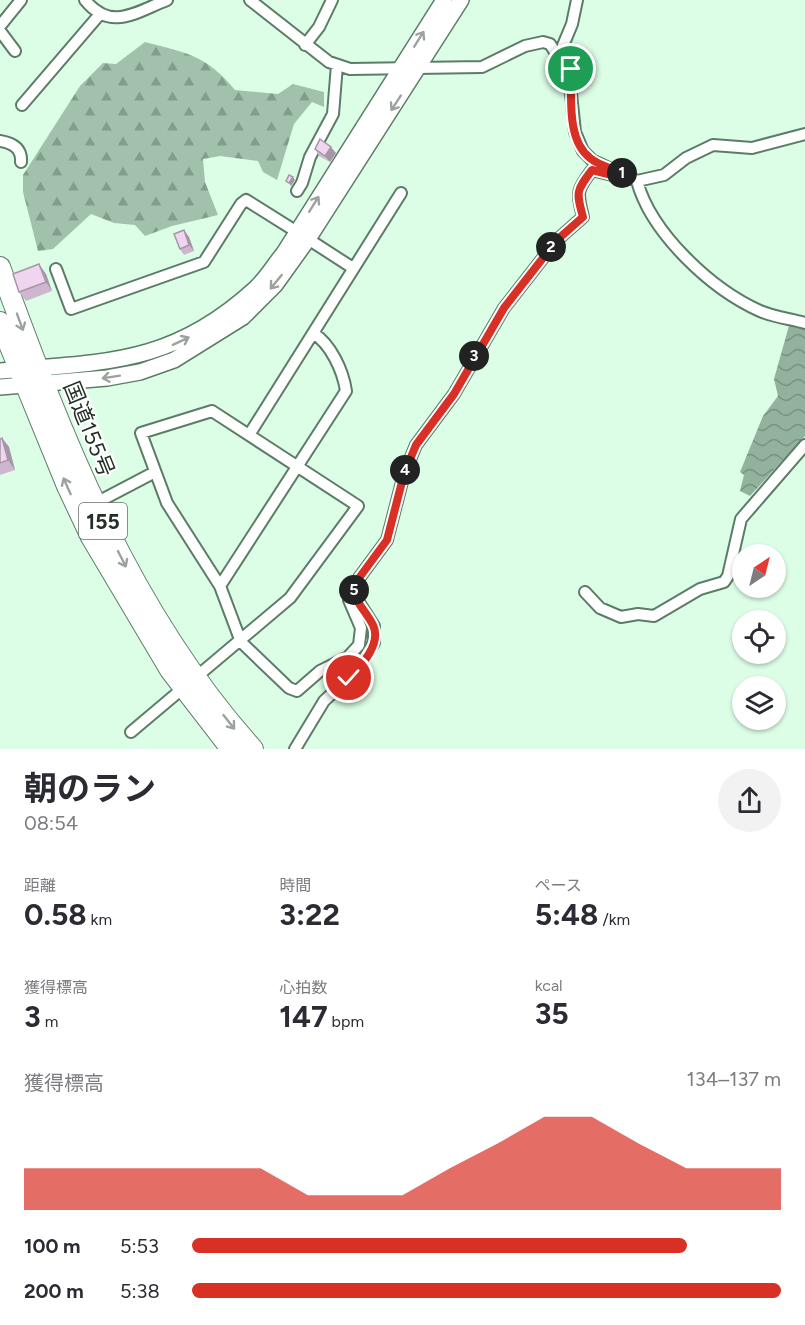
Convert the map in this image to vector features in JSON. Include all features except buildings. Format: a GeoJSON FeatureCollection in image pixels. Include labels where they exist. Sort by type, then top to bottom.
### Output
{"type":"FeatureCollection","features":[{"type":"Feature","properties":{"kind":"highway","name":"国道155号"},"geometry":{"type":"LineString","coordinates":[[0,267],[67,486],[91,537],[170,670],[188,682],[253,749]]}},
{"type":"Feature","properties":{"kind":"highway","name":"国道155号"},"geometry":{"type":"LineString","coordinates":[[0,322],[32,377],[94,504],[188,682],[231,749]]}},
{"type":"Feature","properties":{"kind":"street"},"geometry":{"type":"LineString","coordinates":[[15,51],[0,28],[21,0]]}},
{"type":"Feature","properties":{"kind":"street"},"geometry":{"type":"LineString","coordinates":[[85,0],[100,14],[123,18],[167,0]]}},
{"type":"Feature","properties":{"kind":"street"},"geometry":{"type":"LineString","coordinates":[[305,45],[319,27],[332,0]]}},
{"type":"Feature","properties":{"kind":"street"},"geometry":{"type":"LineString","coordinates":[[302,236],[400,68],[444,0]]}},
{"type":"Feature","properties":{"kind":"street"},"geometry":{"type":"LineString","coordinates":[[0,387],[32,377],[123,359],[179,343],[206,328],[256,288],[302,236],[419,67],[461,0]]}},
{"type":"Feature","properties":{"kind":"street"},"geometry":{"type":"LineString","coordinates":[[571,83],[575,80],[562,48],[569,34],[577,0]]}},
{"type":"Feature","properties":{"kind":"street"},"geometry":{"type":"LineString","coordinates":[[257,2],[305,45],[337,65],[350,69],[482,68],[525,46],[543,42],[550,44],[557,52],[571,83],[575,132],[583,152],[592,160],[637,181],[663,175],[686,158],[713,145],[753,148],[805,134]]}},
{"type":"Feature","properties":{"kind":"street"},"geometry":{"type":"LineString","coordinates":[[22,105],[100,14]]}},
{"type":"Feature","properties":{"kind":"street"},"geometry":{"type":"LineString","coordinates":[[297,191],[302,183],[310,157],[333,114],[337,65]]}},
{"type":"Feature","properties":{"kind":"street"},"geometry":{"type":"LineString","coordinates":[[0,141],[15,146],[21,154],[21,162]]}},
{"type":"Feature","properties":{"kind":"street"},"geometry":{"type":"LineString","coordinates":[[131,732],[188,682],[241,642],[290,598],[358,506],[212,411],[141,434],[167,503],[220,586],[241,642],[289,688],[297,691],[320,671],[348,657],[359,645],[361,628],[349,603],[359,578],[387,540],[404,474],[416,445],[454,394],[504,308],[557,240],[583,217],[577,194],[580,185],[592,170],[620,177],[624,174]]}},
{"type":"Feature","properties":{"kind":"street"},"geometry":{"type":"LineString","coordinates":[[637,181],[641,198],[674,247],[704,275],[761,312],[805,323]]}},
{"type":"Feature","properties":{"kind":"street"},"geometry":{"type":"LineString","coordinates":[[249,435],[401,193]]}},
{"type":"Feature","properties":{"kind":"street"},"geometry":{"type":"LineString","coordinates":[[56,269],[71,309],[204,262],[241,204],[246,200],[353,268]]}},
{"type":"Feature","properties":{"kind":"street"},"geometry":{"type":"LineString","coordinates":[[220,586],[346,391],[345,382],[325,340],[313,333]]}},
{"type":"Feature","properties":{"kind":"street"},"geometry":{"type":"LineString","coordinates":[[0,371],[32,377]]}},
{"type":"Feature","properties":{"kind":"street"},"geometry":{"type":"LineString","coordinates":[[585,592],[600,608],[621,617],[638,614],[654,616],[700,589],[724,582],[729,576],[741,519],[805,445]]}},
{"type":"Feature","properties":{"kind":"street"},"geometry":{"type":"LineString","coordinates":[[94,504],[155,472]]}},
{"type":"Feature","properties":{"kind":"street"},"geometry":{"type":"LineString","coordinates":[[295,749],[324,701],[355,672],[374,643],[374,626],[353,592]]}},
{"type":"Feature","properties":{"kind":"green space"},"geometry":{"type":"Polygon","coordinates":[[[145,42],[173,49],[205,62],[225,78],[235,90],[278,94],[293,84],[324,92],[324,107],[312,102],[294,124],[277,180],[263,172],[258,161],[220,156],[203,159],[205,182],[218,215],[172,226],[145,236],[135,225],[114,223],[91,214],[53,249],[38,251],[23,192],[23,175],[80,86],[103,63],[116,64],[145,42]]]}},
{"type":"Feature","properties":{"kind":"water"},"geometry":{"type":"Polygon","coordinates":[[[790,322],[805,329],[805,436],[750,496],[740,491],[744,475],[740,472],[763,416],[778,396],[774,379],[790,322]]]}},
{"type":"Feature","properties":{"kind":"route"},"geometry":{"type":"LineString","coordinates":[[349,678],[371,649],[375,638],[374,626],[353,592],[356,582],[387,540],[404,474],[416,445],[454,394],[504,308],[557,240],[583,217],[577,194],[580,185],[592,170],[620,177],[624,174],[592,160],[583,152],[572,117],[571,83],[575,80],[571,69]]}}]}
